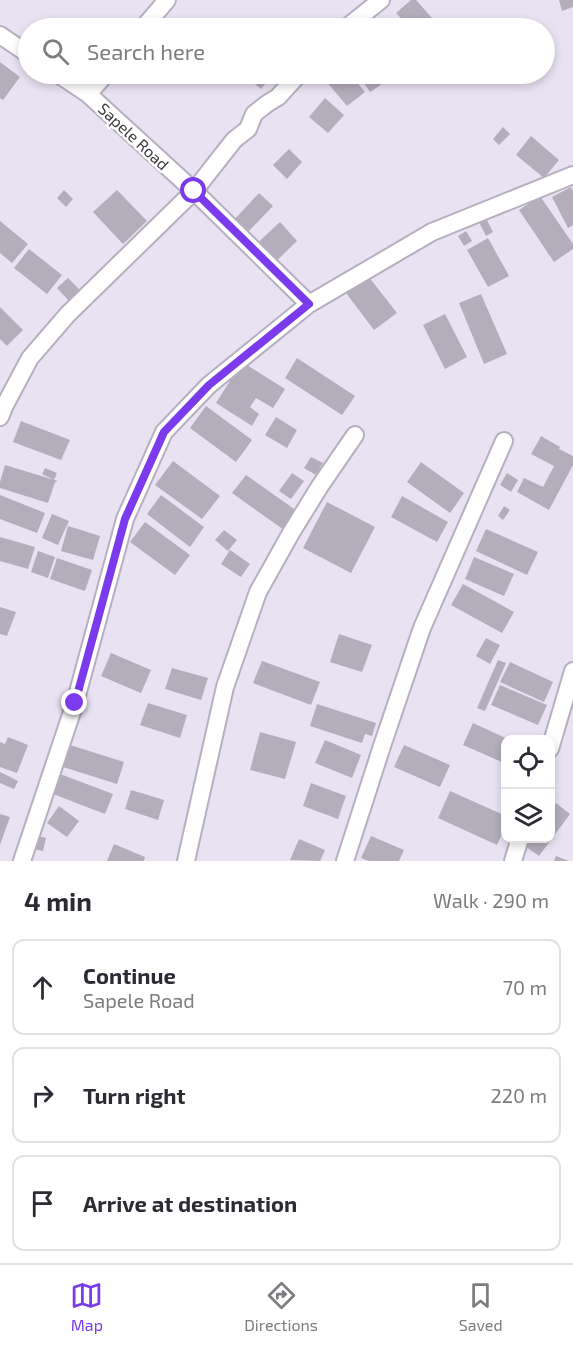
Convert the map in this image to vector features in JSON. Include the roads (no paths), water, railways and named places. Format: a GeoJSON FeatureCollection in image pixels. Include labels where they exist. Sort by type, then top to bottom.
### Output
{"type":"FeatureCollection","features":[{"type":"Feature","properties":{"kind":"street"},"geometry":{"type":"LineString","coordinates":[[152,18],[167,0]]}},
{"type":"Feature","properties":{"kind":"street"},"geometry":{"type":"LineString","coordinates":[[358,18],[381,0]]}},
{"type":"Feature","properties":{"kind":"street"},"geometry":{"type":"LineString","coordinates":[[0,35],[18,47]]}},
{"type":"Feature","properties":{"kind":"street","name":"Sapele Road"},"geometry":{"type":"LineString","coordinates":[[73,84],[88,94],[194,191],[309,304]]}},
{"type":"Feature","properties":{"kind":"street"},"geometry":{"type":"LineString","coordinates":[[88,94],[97,84]]}},
{"type":"Feature","properties":{"kind":"street"},"geometry":{"type":"LineString","coordinates":[[0,417],[30,358],[68,314],[194,191],[234,140],[248,129],[254,114],[278,97],[290,84]]}},
{"type":"Feature","properties":{"kind":"street"},"geometry":{"type":"LineString","coordinates":[[22,861],[75,703],[125,519],[164,432],[209,385],[309,304],[432,232],[573,175]]}},
{"type":"Feature","properties":{"kind":"street"},"geometry":{"type":"LineString","coordinates":[[186,861],[225,687],[258,592],[314,495],[355,435]]}},
{"type":"Feature","properties":{"kind":"street"},"geometry":{"type":"LineString","coordinates":[[345,861],[422,628],[504,441]]}},
{"type":"Feature","properties":{"kind":"street"},"geometry":{"type":"LineString","coordinates":[[554,735],[573,671]]}},
{"type":"Feature","properties":{"kind":"street"},"geometry":{"type":"LineString","coordinates":[[513,861],[518,843]]}}]}
